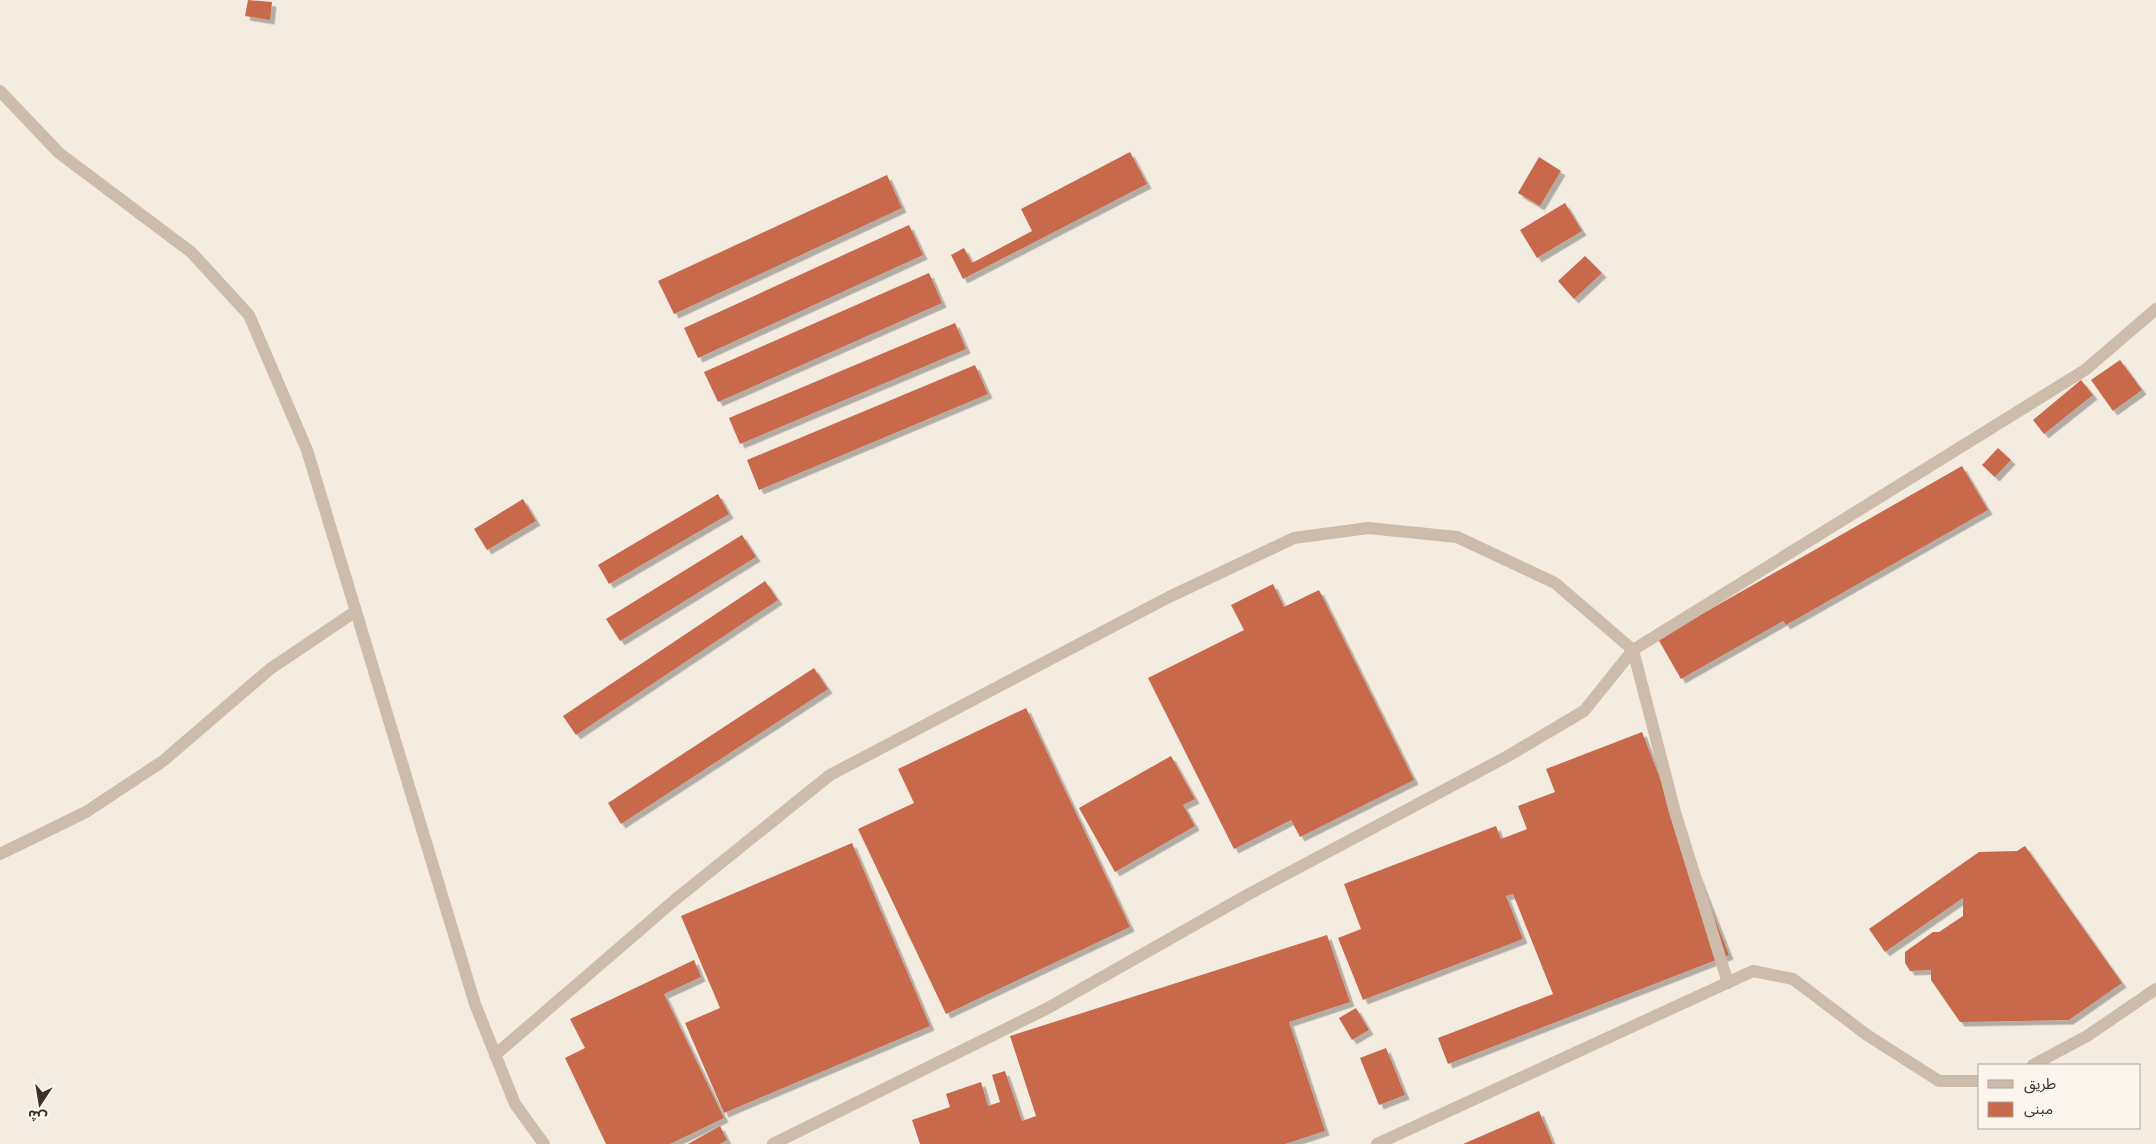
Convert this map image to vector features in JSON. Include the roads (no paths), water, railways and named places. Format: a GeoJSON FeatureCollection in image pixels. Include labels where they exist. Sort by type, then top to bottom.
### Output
{"type":"FeatureCollection","features":[{"type":"Feature","properties":{"kind":"street"},"geometry":{"type":"LineString","coordinates":[[0,91],[58,153],[191,252],[249,315],[307,450],[475,1004],[515,1104],[544,1144]]}},
{"type":"Feature","properties":{"kind":"street"},"geometry":{"type":"LineString","coordinates":[[772,1144],[1046,1008],[1249,894],[1516,751],[1584,711],[1633,650],[2085,370],[2156,309]]}},
{"type":"Feature","properties":{"kind":"street"},"geometry":{"type":"LineString","coordinates":[[496,1055],[676,899],[830,775],[1169,597],[1294,538],[1368,528],[1458,537],[1555,583],[1633,650],[1675,812],[1728,983]]}},
{"type":"Feature","properties":{"kind":"street"},"geometry":{"type":"LineString","coordinates":[[0,854],[86,812],[163,761],[270,669],[356,611]]}},
{"type":"Feature","properties":{"kind":"street"},"geometry":{"type":"LineString","coordinates":[[1377,1144],[1754,971],[1793,979],[1867,1035],[1939,1081],[1978,1081]]}},
{"type":"Feature","properties":{"kind":"street"},"geometry":{"type":"LineString","coordinates":[[2035,1064],[2086,1036],[2156,989]]}}]}
